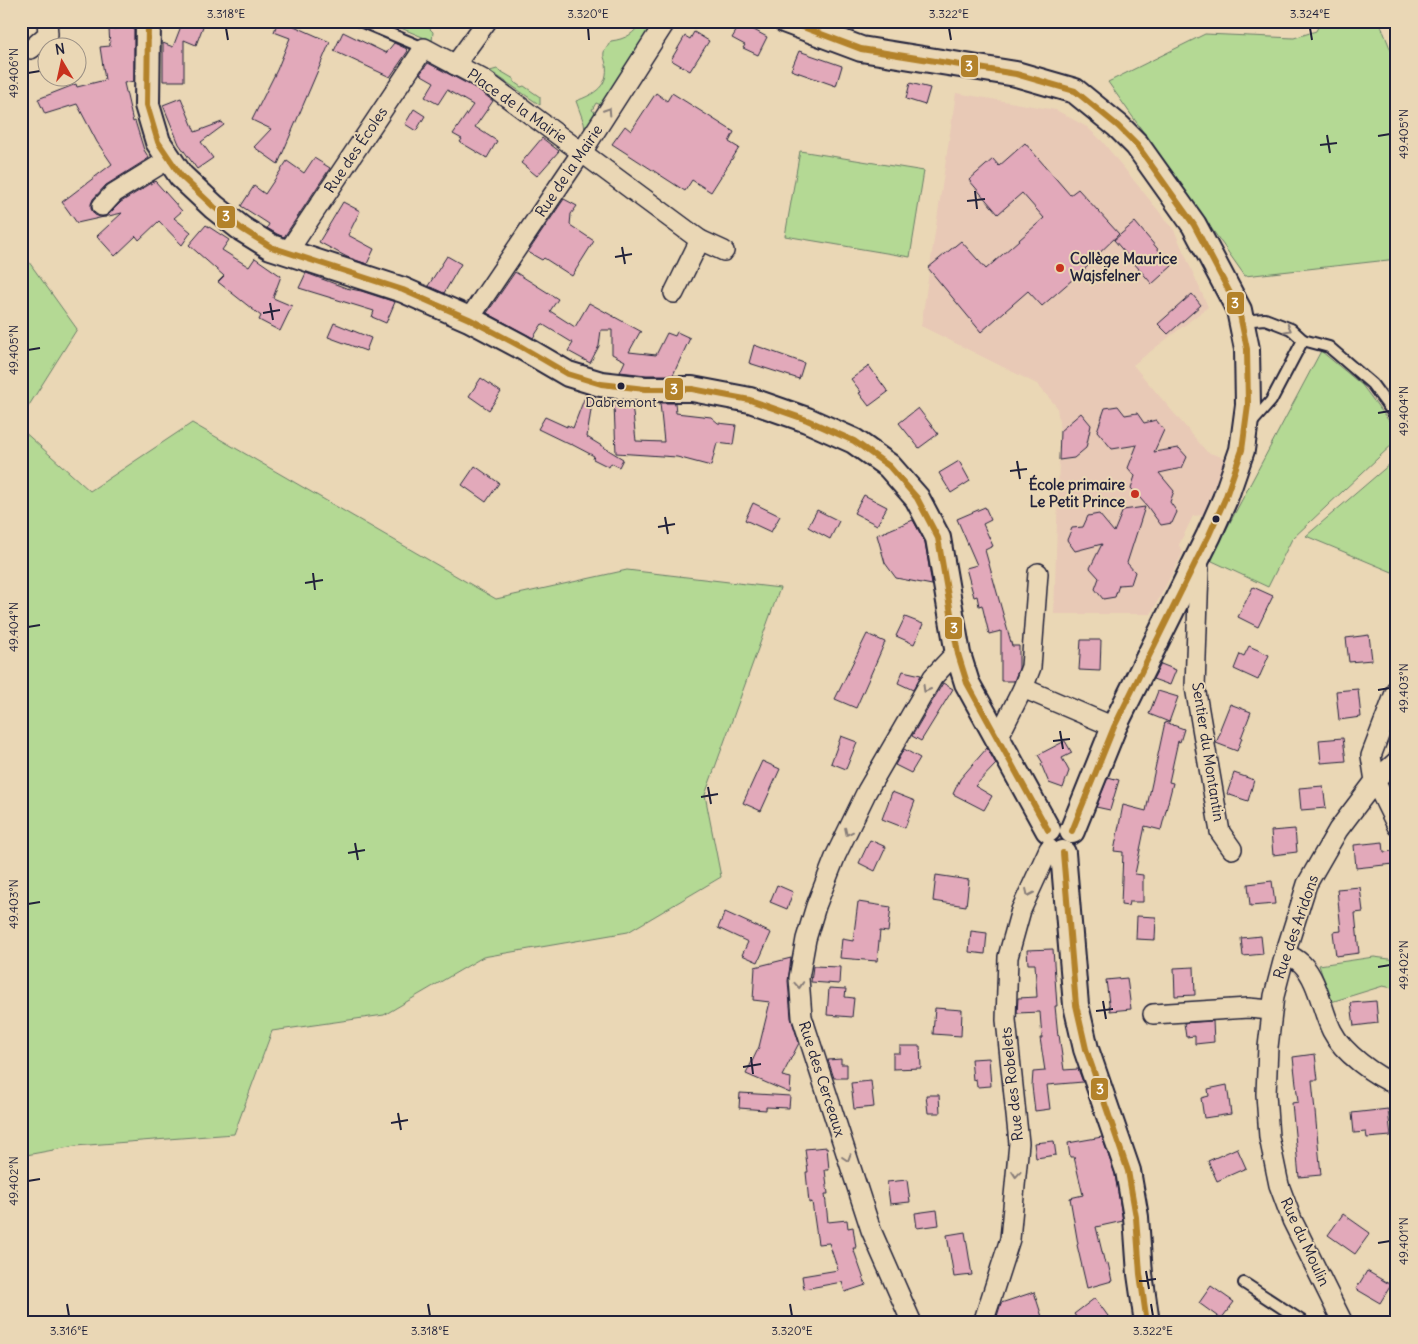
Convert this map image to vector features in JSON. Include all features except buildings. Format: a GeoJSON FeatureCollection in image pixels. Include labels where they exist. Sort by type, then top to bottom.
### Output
{"type":"FeatureCollection","features":[{"type":"Feature","properties":{"kind":"street"},"geometry":{"type":"LineString","coordinates":[[30,49],[48,34],[47,21]]}},
{"type":"Feature","properties":{"kind":"street"},"geometry":{"type":"LineString","coordinates":[[148,21],[147,104],[158,142],[181,176],[214,207],[242,229],[271,247],[403,290],[469,319],[568,374],[601,384],[645,389],[692,389],[750,400],[807,420],[854,441],[889,466],[917,498],[938,538],[958,654],[967,683],[1054,844]]}},
{"type":"Feature","properties":{"kind":"street"},"geometry":{"type":"LineString","coordinates":[[455,65],[486,21]]}},
{"type":"Feature","properties":{"kind":"street","name":"Rue de la Mairie"},"geometry":{"type":"LineString","coordinates":[[469,319],[582,152],[666,21]]}},
{"type":"Feature","properties":{"kind":"street"},"geometry":{"type":"LineString","coordinates":[[786,21],[861,49],[1016,74],[1075,91],[1118,126],[1137,145],[1194,225],[1239,310],[1247,349],[1248,406],[1242,450],[1226,500],[1114,727],[1072,831],[1063,825],[1058,825],[1054,844],[1076,1005],[1086,1049],[1128,1171],[1136,1217],[1140,1274],[1147,1323]]}},
{"type":"Feature","properties":{"kind":"street","name":"Place de la Mairie"},"geometry":{"type":"LineString","coordinates":[[424,48],[484,80],[700,240],[724,251]]}},
{"type":"Feature","properties":{"kind":"street","name":"Rue des Écoles"},"geometry":{"type":"LineString","coordinates":[[287,253],[424,48]]}},
{"type":"Feature","properties":{"kind":"street"},"geometry":{"type":"LineString","coordinates":[[102,206],[114,193],[169,159]]}},
{"type":"Feature","properties":{"kind":"street"},"geometry":{"type":"LineString","coordinates":[[674,293],[700,240]]}},
{"type":"Feature","properties":{"kind":"street","name":"Sentier du Montantin"},"geometry":{"type":"LineString","coordinates":[[1195,562],[1199,569],[1195,687],[1220,832],[1232,849]]}},
{"type":"Feature","properties":{"kind":"street"},"geometry":{"type":"LineString","coordinates":[[998,738],[1023,688],[1031,667],[1038,573]]}},
{"type":"Feature","properties":{"kind":"street","name":"Rue des Cerceaux"},"geometry":{"type":"LineString","coordinates":[[912,1323],[871,1230],[802,1017],[799,978],[806,938],[816,906],[836,855],[867,791],[933,677],[950,658],[958,654]]}},
{"type":"Feature","properties":{"kind":"street"},"geometry":{"type":"LineString","coordinates":[[1023,688],[1114,727]]}},
{"type":"Feature","properties":{"kind":"street"},"geometry":{"type":"LineString","coordinates":[[1397,688],[1371,756],[1375,781],[1397,826]]}},
{"type":"Feature","properties":{"kind":"street","name":"Rue des Aridons"},"geometry":{"type":"LineString","coordinates":[[1271,1010],[1285,954],[1307,884],[1338,830],[1375,781],[1397,761]]}},
{"type":"Feature","properties":{"kind":"street","name":"Rue des Robelets"},"geometry":{"type":"LineString","coordinates":[[983,1323],[1010,1239],[1019,1143],[1006,1020],[1008,957],[1021,910],[1054,844]]}},
{"type":"Feature","properties":{"kind":"street"},"geometry":{"type":"LineString","coordinates":[[1285,954],[1302,964],[1313,981],[1332,1033],[1346,1050],[1370,1071],[1397,1085]]}},
{"type":"Feature","properties":{"kind":"street"},"geometry":{"type":"LineString","coordinates":[[1153,1014],[1248,1008],[1271,1010]]}},
{"type":"Feature","properties":{"kind":"street","name":"Rue du Moulin"},"geometry":{"type":"LineString","coordinates":[[1271,1010],[1266,1094],[1269,1137],[1279,1185],[1292,1220],[1343,1323]]}},
{"type":"Feature","properties":{"kind":"lane"},"geometry":{"type":"LineString","coordinates":[[360,21],[424,48]]}},
{"type":"Feature","properties":{"kind":"lane"},"geometry":{"type":"LineString","coordinates":[[1241,321],[1265,319],[1291,329],[1303,340],[1329,347],[1372,384],[1397,418]]}},
{"type":"Feature","properties":{"kind":"lane"},"geometry":{"type":"LineString","coordinates":[[1245,431],[1271,401],[1303,340]]}},
{"type":"Feature","properties":{"kind":"lane"},"geometry":{"type":"LineString","coordinates":[[1244,1283],[1305,1323]]}},
{"type":"Feature","properties":{"kind":"shaded area","name":"Collège Maurice Wajsfelner"},"geometry":{"type":"Polygon","coordinates":[[[956,93],[1056,110],[1087,127],[1102,141],[1174,230],[1208,307],[1133,365],[1207,452],[1225,458],[1203,515],[1193,516],[1179,545],[1183,553],[1151,614],[1054,614],[1060,431],[1057,407],[1037,384],[921,326],[956,93]]]}},
{"type":"Feature","properties":{"kind":"green space"},"geometry":{"type":"Polygon","coordinates":[[[384,21],[418,21],[425,24],[433,32],[432,41],[384,21]]]}},
{"type":"Feature","properties":{"kind":"green space"},"geometry":{"type":"Polygon","coordinates":[[[642,21],[657,21],[601,105],[596,103],[592,110],[596,113],[585,130],[576,101],[595,92],[603,84],[606,72],[604,52],[611,41],[629,35],[642,21]]]}},
{"type":"Feature","properties":{"kind":"green space"},"geometry":{"type":"Polygon","coordinates":[[[1321,21],[1379,21],[1397,65],[1397,259],[1245,276],[1108,82],[1205,34],[1294,38],[1316,31],[1321,21]]]}},
{"type":"Feature","properties":{"kind":"green space"},"geometry":{"type":"Polygon","coordinates":[[[497,69],[514,79],[514,82],[521,87],[524,86],[540,97],[540,105],[490,71],[497,69]]]}},
{"type":"Feature","properties":{"kind":"green space"},"geometry":{"type":"Polygon","coordinates":[[[800,151],[924,171],[910,257],[785,236],[800,151]]]}},
{"type":"Feature","properties":{"kind":"green space"},"geometry":{"type":"Polygon","coordinates":[[[21,251],[77,329],[21,418],[21,251]]]}},
{"type":"Feature","properties":{"kind":"green space"},"geometry":{"type":"Polygon","coordinates":[[[1321,351],[1362,385],[1395,429],[1396,441],[1292,539],[1268,587],[1210,560],[1321,351]]]}},
{"type":"Feature","properties":{"kind":"green space"},"geometry":{"type":"Polygon","coordinates":[[[192,423],[496,599],[627,570],[780,588],[705,795],[721,877],[628,932],[483,957],[384,1015],[272,1031],[234,1134],[75,1146],[21,1156],[21,429],[90,491],[192,423]]]}},
{"type":"Feature","properties":{"kind":"green space"},"geometry":{"type":"Polygon","coordinates":[[[1397,458],[1397,574],[1306,536],[1397,458]]]}},
{"type":"Feature","properties":{"kind":"green space"},"geometry":{"type":"Polygon","coordinates":[[[1374,957],[1397,960],[1397,989],[1383,986],[1331,1002],[1319,965],[1374,957]]]}},
{"type":"Feature","properties":{"kind":"transit line","name":"3"},"geometry":{"type":"LineString","coordinates":[[148,21],[147,105],[158,142],[181,176],[214,207],[242,229],[271,247],[403,290],[469,319],[568,374],[601,384],[645,389],[692,389],[750,400],[807,420],[854,441],[889,466],[917,498],[938,538],[958,654],[967,683],[1048,830]]}},
{"type":"Feature","properties":{"kind":"transit line","name":"3"},"geometry":{"type":"LineString","coordinates":[[787,21],[861,49],[1016,74],[1075,91],[1118,126],[1137,145],[1194,225],[1239,310],[1247,349],[1248,405],[1242,450],[1225,499],[1209,535],[1114,727],[1072,831]]}},
{"type":"Feature","properties":{"kind":"transit line","name":"3"},"geometry":{"type":"LineString","coordinates":[[1063,853],[1076,1005],[1086,1049],[1128,1171],[1136,1217],[1140,1274],[1147,1323]]}},
{"type":"Feature","properties":{"kind":"place","name":"Collège Maurice Wajsfelner"},"geometry":{"type":"Point","coordinates":[1060,268]}},
{"type":"Feature","properties":{"kind":"place","name":"Dabremont"},"geometry":{"type":"Point","coordinates":[621,386]}},
{"type":"Feature","properties":{"kind":"place","name":"École primaire Le Petit Prince"},"geometry":{"type":"Point","coordinates":[1135,494]}}]}
